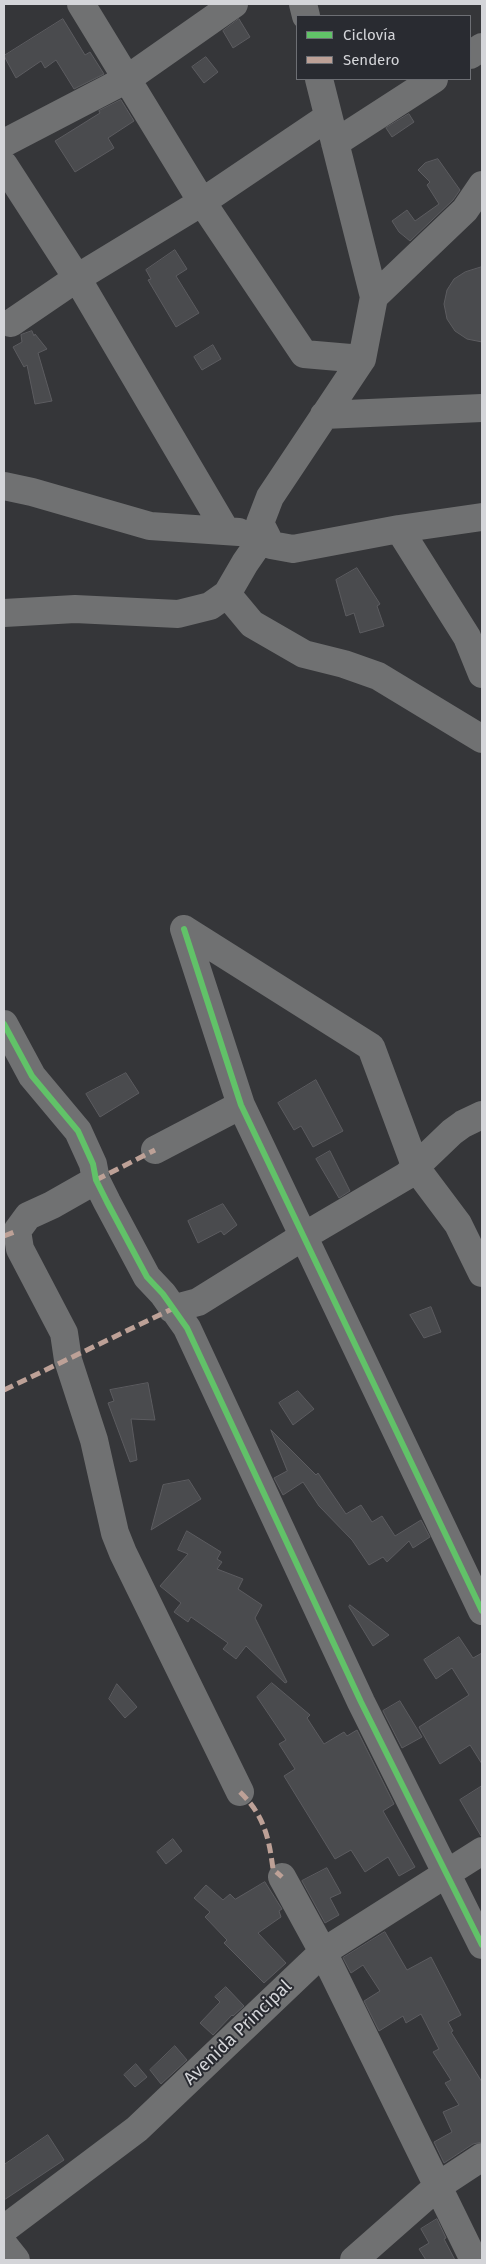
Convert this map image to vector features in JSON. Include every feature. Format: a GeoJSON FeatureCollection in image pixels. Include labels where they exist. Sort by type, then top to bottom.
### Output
{"type":"FeatureCollection","features":[{"type":"Feature","properties":{"kind":"street"},"geometry":{"type":"LineString","coordinates":[[81,4],[202,202],[304,354],[362,359]]}},
{"type":"Feature","properties":{"kind":"street"},"geometry":{"type":"LineString","coordinates":[[4,143],[127,78],[234,4]]}},
{"type":"Feature","properties":{"kind":"street"},"geometry":{"type":"LineString","coordinates":[[471,54],[482,47]]}},
{"type":"Feature","properties":{"kind":"street"},"geometry":{"type":"LineString","coordinates":[[319,80],[374,297],[362,359],[270,497],[260,523],[271,545],[293,549],[399,529],[482,517]]}},
{"type":"Feature","properties":{"kind":"street"},"geometry":{"type":"LineString","coordinates":[[335,143],[432,80]]}},
{"type":"Feature","properties":{"kind":"street"},"geometry":{"type":"LineString","coordinates":[[11,323],[76,278],[202,202],[328,117]]}},
{"type":"Feature","properties":{"kind":"street"},"geometry":{"type":"LineString","coordinates":[[4,165],[76,278],[226,531]]}},
{"type":"Feature","properties":{"kind":"street"},"geometry":{"type":"LineString","coordinates":[[374,297],[473,216],[482,186]]}},
{"type":"Feature","properties":{"kind":"street"},"geometry":{"type":"LineString","coordinates":[[324,415],[482,408]]}},
{"type":"Feature","properties":{"kind":"street"},"geometry":{"type":"LineString","coordinates":[[4,486],[32,492],[150,526],[266,534]]}},
{"type":"Feature","properties":{"kind":"street"},"geometry":{"type":"LineString","coordinates":[[399,529],[468,638],[482,674]]}},
{"type":"Feature","properties":{"kind":"street"},"geometry":{"type":"LineString","coordinates":[[4,614],[75,609],[178,614],[210,606],[227,594],[266,534]]}},
{"type":"Feature","properties":{"kind":"street"},"geometry":{"type":"LineString","coordinates":[[227,594],[252,624],[304,654],[344,664],[378,676],[481,734]]}},
{"type":"Feature","properties":{"kind":"street"},"geometry":{"type":"LineString","coordinates":[[482,1273],[458,1224],[416,1168],[371,1047],[184,929],[241,1104],[482,1611]]}},
{"type":"Feature","properties":{"kind":"street"},"geometry":{"type":"LineString","coordinates":[[4,1024],[32,1076],[78,1131],[93,1164],[96,1180],[147,1277],[163,1294],[187,1328],[361,1702],[448,1873],[482,1945]]}},
{"type":"Feature","properties":{"kind":"street"},"geometry":{"type":"LineString","coordinates":[[156,1150],[241,1104]]}},
{"type":"Feature","properties":{"kind":"street"},"geometry":{"type":"LineString","coordinates":[[172,1309],[198,1302],[304,1236],[406,1176],[452,1132],[463,1124],[482,1115]]}},
{"type":"Feature","properties":{"kind":"street"},"geometry":{"type":"LineString","coordinates":[[96,1180],[52,1206],[28,1216],[17,1231],[20,1249],[64,1333],[68,1360],[94,1440],[115,1533],[122,1553],[240,1792]]}},
{"type":"Feature","properties":{"kind":"street","name":"Avenida Principal"},"geometry":{"type":"LineString","coordinates":[[4,2229],[137,2130],[323,1952],[482,1851]]}},
{"type":"Feature","properties":{"kind":"street"},"geometry":{"type":"LineString","coordinates":[[282,1877],[323,1952],[474,2260]]}},
{"type":"Feature","properties":{"kind":"street"},"geometry":{"type":"LineString","coordinates":[[371,2255],[438,2186],[482,2157]]}},
{"type":"Feature","properties":{"kind":"street"},"geometry":{"type":"LineString","coordinates":[[4,2244],[16,2260]]}},
{"type":"Feature","properties":{"kind":"building"},"geometry":{"type":"Polygon","coordinates":[[[63,19],[85,55],[90,52],[104,74],[74,89],[56,60],[45,68],[41,61],[16,78],[4,56],[63,19]]]}},
{"type":"Feature","properties":{"kind":"building"},"geometry":{"type":"Polygon","coordinates":[[[239,19],[250,37],[233,48],[223,31],[239,19]]]}},
{"type":"Feature","properties":{"kind":"building"},"geometry":{"type":"Polygon","coordinates":[[[206,57],[218,72],[204,83],[192,67],[206,57]]]}},
{"type":"Feature","properties":{"kind":"building"},"geometry":{"type":"Polygon","coordinates":[[[121,100],[134,121],[108,138],[114,148],[75,172],[55,141],[100,113],[99,111],[121,100]]]}},
{"type":"Feature","properties":{"kind":"building"},"geometry":{"type":"Polygon","coordinates":[[[409,114],[414,122],[392,137],[386,128],[409,114]]]}},
{"type":"Feature","properties":{"kind":"building"},"geometry":{"type":"Polygon","coordinates":[[[438,159],[460,190],[453,200],[410,241],[399,232],[392,221],[407,210],[415,221],[439,204],[427,185],[430,182],[418,170],[425,163],[438,159]]]}},
{"type":"Feature","properties":{"kind":"building"},"geometry":{"type":"Polygon","coordinates":[[[175,250],[187,269],[176,276],[199,313],[176,327],[148,280],[151,279],[146,270],[175,250]]]}},
{"type":"Feature","properties":{"kind":"building"},"geometry":{"type":"Polygon","coordinates":[[[482,267],[482,342],[467,339],[455,331],[447,319],[444,304],[447,290],[454,279],[465,272],[482,267]]]}},
{"type":"Feature","properties":{"kind":"building"},"geometry":{"type":"Polygon","coordinates":[[[32,331],[34,336],[35,334],[47,349],[38,353],[52,401],[35,404],[27,365],[24,367],[13,347],[22,342],[21,335],[32,331]]]}},
{"type":"Feature","properties":{"kind":"building"},"geometry":{"type":"Polygon","coordinates":[[[213,345],[221,359],[202,370],[194,357],[213,345]]]}},
{"type":"Feature","properties":{"kind":"building"},"geometry":{"type":"Polygon","coordinates":[[[357,568],[380,604],[377,606],[384,626],[360,633],[354,613],[346,616],[336,580],[357,568]]]}},
{"type":"Feature","properties":{"kind":"building"},"geometry":{"type":"Polygon","coordinates":[[[126,1073],[139,1093],[100,1117],[86,1094],[126,1073]]]}},
{"type":"Feature","properties":{"kind":"building"},"geometry":{"type":"Polygon","coordinates":[[[316,1080],[343,1131],[313,1147],[301,1126],[294,1130],[278,1103],[316,1080]]]}},
{"type":"Feature","properties":{"kind":"building"},"geometry":{"type":"Polygon","coordinates":[[[330,1151],[350,1191],[339,1198],[316,1159],[330,1151]]]}},
{"type":"Feature","properties":{"kind":"building"},"geometry":{"type":"Polygon","coordinates":[[[223,1204],[237,1225],[224,1235],[221,1231],[198,1243],[188,1221],[223,1204]]]}},
{"type":"Feature","properties":{"kind":"building"},"geometry":{"type":"Polygon","coordinates":[[[431,1307],[441,1332],[424,1338],[410,1315],[431,1307]]]}},
{"type":"Feature","properties":{"kind":"building"},"geometry":{"type":"Polygon","coordinates":[[[148,1383],[155,1420],[131,1419],[137,1460],[130,1462],[108,1403],[114,1401],[110,1390],[148,1383]]]}},
{"type":"Feature","properties":{"kind":"building"},"geometry":{"type":"Polygon","coordinates":[[[298,1391],[314,1409],[293,1425],[279,1403],[298,1391]]]}},
{"type":"Feature","properties":{"kind":"building"},"geometry":{"type":"Polygon","coordinates":[[[271,1430],[316,1475],[318,1473],[346,1514],[361,1505],[372,1522],[382,1516],[395,1536],[421,1520],[430,1537],[413,1548],[409,1541],[387,1562],[383,1557],[369,1565],[352,1540],[319,1506],[303,1482],[283,1495],[274,1478],[287,1471],[271,1430]]]}},
{"type":"Feature","properties":{"kind":"building"},"geometry":{"type":"Polygon","coordinates":[[[189,1480],[201,1499],[151,1530],[163,1485],[189,1480]]]}},
{"type":"Feature","properties":{"kind":"building"},"geometry":{"type":"Polygon","coordinates":[[[187,1531],[221,1552],[217,1559],[222,1562],[217,1569],[243,1579],[238,1589],[262,1605],[255,1618],[287,1682],[285,1683],[246,1646],[236,1659],[223,1649],[228,1643],[191,1617],[188,1622],[174,1612],[181,1603],[160,1586],[188,1554],[178,1550],[187,1531]]]}},
{"type":"Feature","properties":{"kind":"building"},"geometry":{"type":"Polygon","coordinates":[[[350,1605],[389,1635],[373,1646],[349,1607],[350,1605]]]}},
{"type":"Feature","properties":{"kind":"building"},"geometry":{"type":"Polygon","coordinates":[[[459,1637],[473,1658],[482,1653],[482,1764],[470,1745],[440,1764],[419,1727],[469,1695],[452,1668],[436,1679],[424,1660],[459,1637]]]}},
{"type":"Feature","properties":{"kind":"building"},"geometry":{"type":"Polygon","coordinates":[[[272,1683],[310,1715],[307,1718],[324,1744],[344,1732],[347,1736],[357,1730],[394,1804],[383,1811],[415,1867],[399,1876],[388,1857],[365,1872],[351,1850],[335,1859],[284,1776],[295,1769],[279,1744],[286,1740],[257,1697],[272,1683]]]}},
{"type":"Feature","properties":{"kind":"building"},"geometry":{"type":"Polygon","coordinates":[[[117,1684],[137,1707],[125,1718],[109,1699],[117,1684]]]}},
{"type":"Feature","properties":{"kind":"building"},"geometry":{"type":"Polygon","coordinates":[[[400,1701],[422,1737],[402,1748],[383,1711],[400,1701]]]}},
{"type":"Feature","properties":{"kind":"building"},"geometry":{"type":"Polygon","coordinates":[[[482,1786],[482,1836],[481,1836],[460,1800],[482,1786]]]}},
{"type":"Feature","properties":{"kind":"building"},"geometry":{"type":"Polygon","coordinates":[[[173,1839],[182,1851],[166,1864],[157,1852],[173,1839]]]}},
{"type":"Feature","properties":{"kind":"building"},"geometry":{"type":"Polygon","coordinates":[[[327,1868],[341,1893],[330,1898],[339,1915],[325,1923],[302,1881],[327,1868]]]}},
{"type":"Feature","properties":{"kind":"building"},"geometry":{"type":"Polygon","coordinates":[[[265,1882],[282,1909],[279,1911],[281,1917],[258,1933],[286,1963],[264,1983],[224,1943],[227,1940],[205,1917],[210,1912],[194,1898],[206,1885],[223,1900],[230,1894],[235,1899],[265,1882]]]}},
{"type":"Feature","properties":{"kind":"building"},"geometry":{"type":"Polygon","coordinates":[[[385,1932],[407,1970],[431,1957],[461,2015],[448,2022],[453,2031],[451,2032],[482,2082],[482,2142],[473,2144],[444,2163],[434,2142],[452,2132],[443,2112],[459,2105],[445,2083],[451,2080],[433,2052],[439,2049],[421,2014],[406,2023],[403,2016],[379,2031],[364,2001],[380,1991],[363,1965],[351,1973],[343,1958],[385,1932]]]}},
{"type":"Feature","properties":{"kind":"building"},"geometry":{"type":"Polygon","coordinates":[[[226,1987],[244,2006],[232,2015],[213,2035],[200,2023],[220,2002],[215,1997],[226,1987]]]}},
{"type":"Feature","properties":{"kind":"building"},"geometry":{"type":"Polygon","coordinates":[[[175,2046],[187,2060],[161,2084],[150,2070],[175,2046]]]}},
{"type":"Feature","properties":{"kind":"building"},"geometry":{"type":"Polygon","coordinates":[[[136,2064],[147,2077],[135,2087],[124,2075],[136,2064]]]}},
{"type":"Feature","properties":{"kind":"building"},"geometry":{"type":"Polygon","coordinates":[[[48,2135],[64,2160],[4,2200],[4,2165],[48,2135]]]}},
{"type":"Feature","properties":{"kind":"building"},"geometry":{"type":"Polygon","coordinates":[[[437,2219],[446,2238],[444,2239],[455,2260],[426,2260],[419,2249],[429,2243],[421,2229],[437,2219]]]}},
{"type":"Feature","properties":{"kind":"marked path"},"geometry":{"type":"LineString","coordinates":[[96,1180],[155,1150]]}},
{"type":"Feature","properties":{"kind":"marked path"},"geometry":{"type":"LineString","coordinates":[[4,1236],[17,1231]]}},
{"type":"Feature","properties":{"kind":"marked path"},"geometry":{"type":"LineString","coordinates":[[4,1390],[172,1309]]}},
{"type":"Feature","properties":{"kind":"marked path"},"geometry":{"type":"LineString","coordinates":[[240,1792],[255,1809],[260,1818],[270,1847],[273,1869],[282,1877]]}},
{"type":"Feature","properties":{"kind":"cycle path"},"geometry":{"type":"LineString","coordinates":[[184,929],[241,1105],[482,1611]]}},
{"type":"Feature","properties":{"kind":"cycle path"},"geometry":{"type":"LineString","coordinates":[[4,1024],[32,1076],[78,1131],[93,1164],[96,1180],[147,1277],[163,1294],[187,1328],[361,1702],[482,1945]]}}]}
